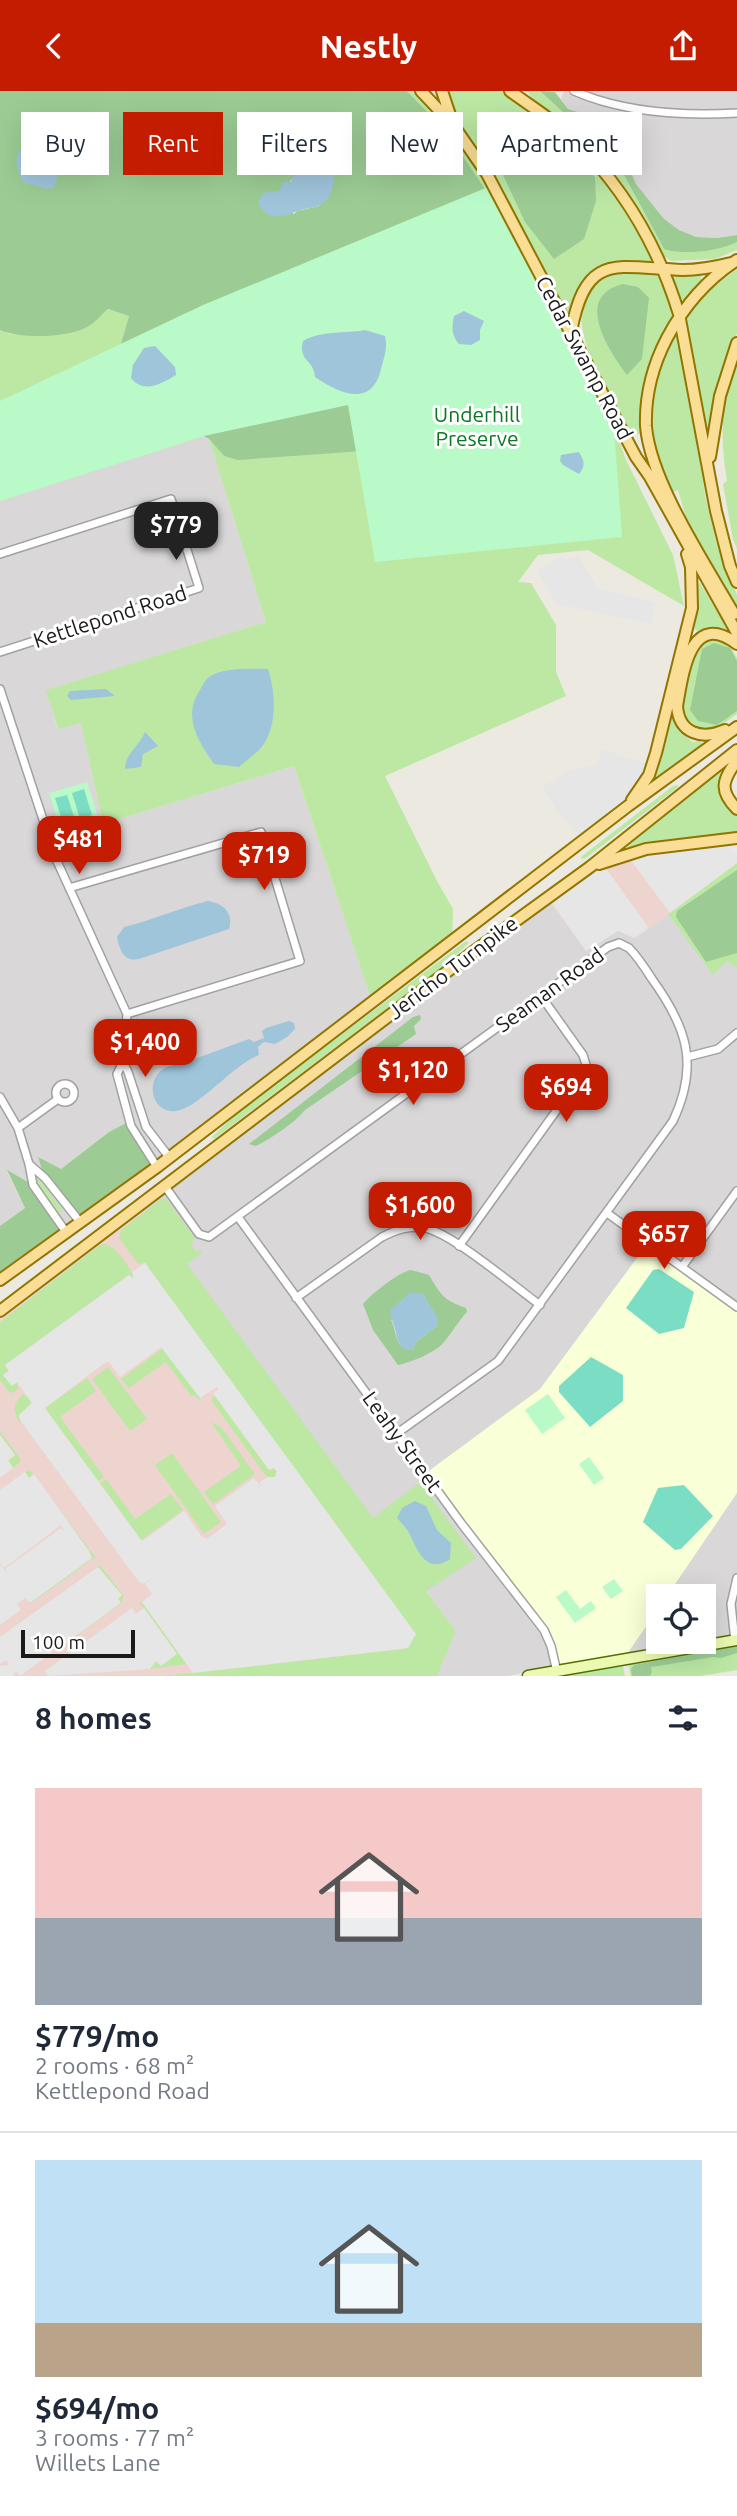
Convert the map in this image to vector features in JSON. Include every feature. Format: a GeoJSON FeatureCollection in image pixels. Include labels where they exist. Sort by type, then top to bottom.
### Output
{"type":"FeatureCollection","features":[{"type":"Feature","properties":{"kind":"main road","name":"Cedar Swamp Road"},"geometry":{"type":"LineString","coordinates":[[421,91],[441,112]]}},
{"type":"Feature","properties":{"kind":"main road"},"geometry":{"type":"LineString","coordinates":[[442,91],[449,112]]}},
{"type":"Feature","properties":{"kind":"main road"},"geometry":{"type":"LineString","coordinates":[[510,91],[540,112]]}},
{"type":"Feature","properties":{"kind":"main road"},"geometry":{"type":"LineString","coordinates":[[526,91],[540,112]]}},
{"type":"Feature","properties":{"kind":"main road","name":"Cedar Swamp Road"},"geometry":{"type":"LineString","coordinates":[[463,139],[487,174],[636,457],[650,477],[737,633]]}},
{"type":"Feature","properties":{"kind":"main road"},"geometry":{"type":"LineString","coordinates":[[605,175],[648,238],[679,314],[716,511],[737,582]]}},
{"type":"Feature","properties":{"kind":"main road"},"geometry":{"type":"LineString","coordinates":[[571,333],[580,295],[598,275],[623,266],[707,269],[735,261]]}},
{"type":"Feature","properties":{"kind":"main road"},"geometry":{"type":"LineString","coordinates":[[735,261],[699,290],[679,314],[653,370],[647,401],[646,427],[654,462],[669,496],[737,619]]}},
{"type":"Feature","properties":{"kind":"main road"},"geometry":{"type":"LineString","coordinates":[[709,466],[720,395],[737,343]]}},
{"type":"Feature","properties":{"kind":"main road"},"geometry":{"type":"LineString","coordinates":[[628,806],[649,775],[692,608],[691,567],[682,538]]}},
{"type":"Feature","properties":{"kind":"main road"},"geometry":{"type":"LineString","coordinates":[[726,549],[737,557]]}},
{"type":"Feature","properties":{"kind":"main road"},"geometry":{"type":"LineString","coordinates":[[737,644],[715,633],[699,638],[691,650],[677,706],[684,727],[692,734],[712,736],[737,726]]}},
{"type":"Feature","properties":{"kind":"main road","name":"Jericho Turnpike"},"geometry":{"type":"LineString","coordinates":[[0,1280],[157,1167],[628,806],[737,726]]}},
{"type":"Feature","properties":{"kind":"main road","name":"Jericho Turnpike"},"geometry":{"type":"LineString","coordinates":[[0,1311],[590,867],[737,750]]}},
{"type":"Feature","properties":{"kind":"main road"},"geometry":{"type":"LineString","coordinates":[[737,760],[726,776],[724,787],[727,798],[737,810]]}},
{"type":"Feature","properties":{"kind":"main road"},"geometry":{"type":"LineString","coordinates":[[590,867],[646,849],[737,838]]}},
{"type":"Feature","properties":{"kind":"main road"},"geometry":{"type":"LineString","coordinates":[[516,892],[529,911]]}},
{"type":"Feature","properties":{"kind":"main road"},"geometry":{"type":"LineString","coordinates":[[528,1676],[736,1640]]}},
{"type":"Feature","properties":{"kind":"street"},"geometry":{"type":"LineString","coordinates":[[574,91],[611,104],[647,110],[681,114],[737,113]]}},
{"type":"Feature","properties":{"kind":"street","name":"Kettlepond Road"},"geometry":{"type":"LineString","coordinates":[[0,554],[171,499],[200,588],[0,652]]}},
{"type":"Feature","properties":{"kind":"street"},"geometry":{"type":"LineString","coordinates":[[0,689],[56,859],[127,1014],[122,1062],[117,1074],[131,1126],[157,1167]]}},
{"type":"Feature","properties":{"kind":"street"},"geometry":{"type":"LineString","coordinates":[[69,888],[261,832],[300,961],[127,1014]]}},
{"type":"Feature","properties":{"kind":"street","name":"Seaman Road"},"geometry":{"type":"LineString","coordinates":[[164,1185],[199,1234],[205,1238],[213,1235],[614,944],[625,945],[633,951],[672,1007],[681,1025],[687,1056]]}},
{"type":"Feature","properties":{"kind":"street"},"geometry":{"type":"LineString","coordinates":[[459,1246],[587,1069],[583,1055],[541,996]]}},
{"type":"Feature","properties":{"kind":"street"},"geometry":{"type":"LineString","coordinates":[[396,1434],[498,1361],[673,1121],[683,1096],[687,1056],[718,1049],[737,1033]]}},
{"type":"Feature","properties":{"kind":"street"},"geometry":{"type":"LineString","coordinates":[[122,1062],[128,1072],[144,1123],[169,1157]]}},
{"type":"Feature","properties":{"kind":"street"},"geometry":{"type":"LineString","coordinates":[[0,1097],[18,1128],[33,1185],[66,1232]]}},
{"type":"Feature","properties":{"kind":"street"},"geometry":{"type":"LineString","coordinates":[[18,1128],[58,1100]]}},
{"type":"Feature","properties":{"kind":"street"},"geometry":{"type":"LineString","coordinates":[[29,1164],[45,1178],[80,1222]]}},
{"type":"Feature","properties":{"kind":"street"},"geometry":{"type":"LineString","coordinates":[[682,1267],[736,1195]]}},
{"type":"Feature","properties":{"kind":"street"},"geometry":{"type":"LineString","coordinates":[[607,1213],[737,1307]]}},
{"type":"Feature","properties":{"kind":"street","name":"Leahy Street"},"geometry":{"type":"LineString","coordinates":[[238,1217],[396,1434],[544,1630],[557,1672]]}},
{"type":"Feature","properties":{"kind":"street"},"geometry":{"type":"LineString","coordinates":[[296,1298],[382,1237],[407,1227],[428,1229],[442,1235],[540,1305]]}},
{"type":"Feature","properties":{"kind":"street"},"geometry":{"type":"LineString","coordinates":[[736,1640],[731,1604],[737,1578]]}},
{"type":"Feature","properties":{"kind":"shaded area"},"geometry":{"type":"Polygon","coordinates":[[[564,91],[737,91],[737,235],[696,237],[679,231],[664,219],[636,184],[632,175],[642,175],[642,112],[578,112],[568,109],[561,99],[564,91]]]}},
{"type":"Feature","properties":{"kind":"shaded area"},"geometry":{"type":"Polygon","coordinates":[[[204,436],[209,439],[266,622],[47,690],[57,728],[81,722],[103,824],[294,766],[372,1002],[153,1169],[126,1123],[109,1132],[61,1169],[80,1222],[66,1232],[7,1172],[25,1208],[0,1226],[0,501],[204,436]]]}},
{"type":"Feature","properties":{"kind":"shaded area"},"geometry":{"type":"Polygon","coordinates":[[[579,557],[598,588],[656,602],[651,624],[556,604],[537,571],[559,558],[579,557]]]}},
{"type":"Feature","properties":{"kind":"shaded area"},"geometry":{"type":"Polygon","coordinates":[[[602,749],[652,765],[640,789],[583,840],[556,809],[542,787],[569,771],[597,764],[602,749]]]}},
{"type":"Feature","properties":{"kind":"shaded area"},"geometry":{"type":"Polygon","coordinates":[[[84,789],[92,815],[80,819],[72,793],[84,789]]]}},
{"type":"Feature","properties":{"kind":"shaded area"},"geometry":{"type":"Polygon","coordinates":[[[67,795],[75,820],[63,824],[55,798],[67,795]]]}},
{"type":"Feature","properties":{"kind":"shaded area"},"geometry":{"type":"Polygon","coordinates":[[[726,841],[737,855],[737,863],[670,913],[627,855],[726,841]]]}},
{"type":"Feature","properties":{"kind":"shaded area"},"geometry":{"type":"Polygon","coordinates":[[[640,854],[737,863],[635,939],[625,932],[617,931],[586,951],[550,902],[604,867],[640,854]]]}},
{"type":"Feature","properties":{"kind":"shaded area"},"geometry":{"type":"Polygon","coordinates":[[[602,863],[649,928],[634,938],[618,931],[586,951],[548,897],[602,863]]]}},
{"type":"Feature","properties":{"kind":"shaded area"},"geometry":{"type":"Polygon","coordinates":[[[737,863],[737,1636],[716,1640],[716,1584],[646,1584],[646,1652],[507,1676],[437,1676],[456,1631],[143,1208],[550,902],[586,951],[617,931],[636,938],[737,863]]]}},
{"type":"Feature","properties":{"kind":"shaded area"},"geometry":{"type":"Polygon","coordinates":[[[143,1208],[456,1631],[437,1676],[0,1676],[0,1316],[143,1208]]]}},
{"type":"Feature","properties":{"kind":"shaded area"},"geometry":{"type":"Polygon","coordinates":[[[648,1243],[737,1308],[737,1493],[675,1584],[646,1584],[646,1626],[625,1657],[559,1668],[549,1635],[426,1473],[540,1389],[648,1243]]]}},
{"type":"Feature","properties":{"kind":"shaded area"},"geometry":{"type":"Polygon","coordinates":[[[145,1263],[416,1634],[408,1648],[193,1673],[142,1602],[152,1594],[145,1584],[157,1575],[143,1584],[139,1582],[20,1420],[19,1415],[32,1403],[17,1382],[12,1386],[3,1375],[9,1371],[5,1365],[129,1275],[134,1279],[132,1272],[145,1263]],[[161,1347],[120,1377],[109,1362],[106,1362],[45,1408],[141,1540],[184,1511],[202,1537],[207,1539],[227,1524],[215,1506],[254,1478],[261,1486],[260,1482],[267,1477],[275,1477],[277,1471],[273,1468],[269,1470],[213,1393],[218,1390],[217,1387],[200,1398],[161,1347]]]}},
{"type":"Feature","properties":{"kind":"shaded area"},"geometry":{"type":"Polygon","coordinates":[[[659,1269],[694,1292],[684,1328],[659,1334],[626,1308],[653,1270],[659,1269]]]}},
{"type":"Feature","properties":{"kind":"shaded area"},"geometry":{"type":"Polygon","coordinates":[[[591,1357],[623,1375],[623,1401],[590,1427],[559,1392],[559,1386],[591,1357]]]}},
{"type":"Feature","properties":{"kind":"shaded area"},"geometry":{"type":"Polygon","coordinates":[[[0,1435],[15,1455],[8,1460],[13,1468],[0,1478],[0,1435]]]}},
{"type":"Feature","properties":{"kind":"shaded area"},"geometry":{"type":"Polygon","coordinates":[[[25,1472],[29,1478],[34,1474],[92,1558],[30,1603],[25,1598],[17,1604],[21,1610],[0,1625],[0,1564],[8,1575],[5,1569],[61,1528],[66,1532],[57,1521],[60,1526],[4,1568],[0,1563],[0,1490],[25,1472]]]}},
{"type":"Feature","properties":{"kind":"shaded area"},"geometry":{"type":"Polygon","coordinates":[[[684,1485],[713,1516],[681,1549],[675,1550],[643,1522],[658,1488],[684,1485]]]}},
{"type":"Feature","properties":{"kind":"shaded area"},"geometry":{"type":"Polygon","coordinates":[[[98,1567],[122,1595],[118,1598],[121,1603],[62,1646],[57,1641],[49,1648],[52,1653],[20,1676],[16,1671],[13,1676],[0,1676],[0,1666],[9,1665],[6,1660],[0,1664],[0,1637],[98,1567]]]}},
{"type":"Feature","properties":{"kind":"shaded area"},"geometry":{"type":"Polygon","coordinates":[[[132,1608],[136,1614],[144,1608],[177,1654],[161,1666],[156,1661],[150,1669],[48,1676],[45,1671],[132,1608]]]}},
{"type":"Feature","properties":{"kind":"green space"},"geometry":{"type":"Polygon","coordinates":[[[0,91],[407,91],[427,112],[366,112],[366,175],[463,175],[463,157],[485,189],[600,413],[558,437],[238,460],[224,456],[209,439],[155,408],[118,354],[129,316],[108,309],[96,321],[78,331],[31,336],[0,330],[0,91]]]}},
{"type":"Feature","properties":{"kind":"green space"},"geometry":{"type":"Polygon","coordinates":[[[407,91],[415,91],[433,112],[427,112],[407,91]]]}},
{"type":"Feature","properties":{"kind":"green space"},"geometry":{"type":"Polygon","coordinates":[[[449,91],[503,91],[533,112],[477,112],[477,147],[463,127],[463,112],[455,112],[449,91]]]}},
{"type":"Feature","properties":{"kind":"green space"},"geometry":{"type":"Polygon","coordinates":[[[527,91],[540,91],[563,112],[541,112],[527,91]]]}},
{"type":"Feature","properties":{"kind":"green space"},"geometry":{"type":"Polygon","coordinates":[[[540,91],[555,92],[568,109],[578,112],[563,112],[540,91]]]}},
{"type":"Feature","properties":{"kind":"green space"},"geometry":{"type":"Polygon","coordinates":[[[463,147],[477,169],[477,175],[481,175],[488,187],[612,420],[626,460],[673,555],[684,606],[588,550],[538,555],[518,582],[531,583],[556,625],[556,672],[566,696],[385,776],[453,909],[452,942],[372,1002],[294,766],[103,824],[81,723],[58,729],[46,690],[266,622],[209,439],[224,456],[414,175],[463,175],[463,147]]]}},
{"type":"Feature","properties":{"kind":"green space"},"geometry":{"type":"Polygon","coordinates":[[[494,175],[598,175],[615,196],[655,262],[624,263],[599,270],[588,277],[580,287],[571,317],[568,317],[494,175]]]}},
{"type":"Feature","properties":{"kind":"green space"},"geometry":{"type":"Polygon","coordinates":[[[503,175],[595,177],[596,201],[584,239],[554,259],[525,222],[503,175]]]}},
{"type":"Feature","properties":{"kind":"green space"},"geometry":{"type":"Polygon","coordinates":[[[601,175],[624,175],[664,249],[701,251],[737,242],[737,250],[715,259],[672,261],[660,254],[629,204],[601,175]]]}},
{"type":"Feature","properties":{"kind":"green space"},"geometry":{"type":"Polygon","coordinates":[[[624,175],[632,175],[636,184],[664,219],[679,230],[696,237],[737,235],[737,242],[721,248],[681,252],[664,249],[624,175]]]}},
{"type":"Feature","properties":{"kind":"green space","name":"Underhill Preserve"},"geometry":{"type":"Polygon","coordinates":[[[488,187],[612,420],[622,537],[375,562],[348,405],[204,436],[0,501],[0,401],[203,305],[488,187]]]}},
{"type":"Feature","properties":{"kind":"green space"},"geometry":{"type":"Polygon","coordinates":[[[737,269],[737,333],[716,389],[709,431],[706,431],[684,316],[704,294],[737,269]]]}},
{"type":"Feature","properties":{"kind":"green space"},"geometry":{"type":"Polygon","coordinates":[[[626,270],[660,272],[674,315],[656,349],[646,379],[642,433],[632,436],[595,368],[581,317],[585,296],[599,280],[626,270]]]}},
{"type":"Feature","properties":{"kind":"green space"},"geometry":{"type":"Polygon","coordinates":[[[670,274],[702,275],[699,287],[681,305],[670,274]]]}},
{"type":"Feature","properties":{"kind":"green space"},"geometry":{"type":"Polygon","coordinates":[[[623,284],[638,287],[649,298],[642,359],[627,375],[604,338],[597,311],[600,300],[608,290],[623,284]]]}},
{"type":"Feature","properties":{"kind":"green space"},"geometry":{"type":"Polygon","coordinates":[[[108,309],[129,316],[118,354],[204,436],[0,501],[0,330],[10,334],[32,335],[87,327],[108,309]]]}},
{"type":"Feature","properties":{"kind":"green space"},"geometry":{"type":"Polygon","coordinates":[[[675,330],[679,332],[706,500],[717,544],[737,595],[737,612],[688,524],[678,490],[671,493],[657,451],[653,411],[655,391],[659,371],[675,330]]]}},
{"type":"Feature","properties":{"kind":"green space"},"geometry":{"type":"Polygon","coordinates":[[[737,357],[737,549],[723,484],[727,481],[723,418],[737,357]]]}},
{"type":"Feature","properties":{"kind":"green space"},"geometry":{"type":"Polygon","coordinates":[[[700,583],[728,630],[726,632],[707,629],[699,632],[692,627],[697,584],[700,583]]]}},
{"type":"Feature","properties":{"kind":"green space"},"geometry":{"type":"Polygon","coordinates":[[[708,636],[729,644],[737,658],[737,714],[719,727],[705,729],[703,732],[688,724],[682,704],[697,647],[708,636]]]}},
{"type":"Feature","properties":{"kind":"green space"},"geometry":{"type":"Polygon","coordinates":[[[714,643],[730,648],[737,661],[737,711],[717,725],[698,721],[690,710],[702,649],[714,643]]]}},
{"type":"Feature","properties":{"kind":"green space"},"geometry":{"type":"Polygon","coordinates":[[[672,705],[678,728],[692,742],[700,741],[704,745],[646,789],[672,705]]]}},
{"type":"Feature","properties":{"kind":"green space"},"geometry":{"type":"Polygon","coordinates":[[[723,769],[725,771],[720,790],[727,805],[737,815],[737,833],[627,846],[723,769]]]}},
{"type":"Feature","properties":{"kind":"green space"},"geometry":{"type":"Polygon","coordinates":[[[87,782],[99,820],[61,831],[49,793],[87,782]]]}},
{"type":"Feature","properties":{"kind":"green space"},"geometry":{"type":"Polygon","coordinates":[[[678,785],[586,858],[581,859],[673,786],[678,785]]]}},
{"type":"Feature","properties":{"kind":"green space"},"geometry":{"type":"Polygon","coordinates":[[[737,863],[737,968],[727,961],[713,975],[668,914],[737,863]]]}},
{"type":"Feature","properties":{"kind":"green space"},"geometry":{"type":"Polygon","coordinates":[[[737,870],[737,953],[706,962],[676,917],[677,911],[737,870]]]}},
{"type":"Feature","properties":{"kind":"green space"},"geometry":{"type":"Polygon","coordinates":[[[466,941],[469,943],[446,964],[214,1139],[212,1137],[236,1114],[466,941]]]}},
{"type":"Feature","properties":{"kind":"green space"},"geometry":{"type":"Polygon","coordinates":[[[420,1015],[421,1019],[414,1026],[416,1034],[305,1110],[276,1135],[256,1146],[249,1144],[413,1017],[420,1015]]]}},
{"type":"Feature","properties":{"kind":"green space"},"geometry":{"type":"Polygon","coordinates":[[[126,1123],[153,1169],[80,1222],[45,1178],[38,1157],[61,1169],[109,1132],[126,1123]]]}},
{"type":"Feature","properties":{"kind":"green space"},"geometry":{"type":"Polygon","coordinates":[[[7,1170],[33,1185],[66,1232],[0,1279],[0,1226],[25,1208],[7,1170]]]}},
{"type":"Feature","properties":{"kind":"green space"},"geometry":{"type":"Polygon","coordinates":[[[35,1178],[40,1180],[62,1209],[61,1214],[35,1183],[35,1178]]]}},
{"type":"Feature","properties":{"kind":"green space"},"geometry":{"type":"Polygon","coordinates":[[[163,1198],[195,1238],[191,1245],[196,1252],[200,1250],[202,1253],[187,1264],[373,1518],[420,1482],[476,1558],[426,1591],[456,1631],[437,1676],[164,1676],[404,1649],[145,1263],[138,1264],[119,1238],[121,1230],[163,1198]]]}},
{"type":"Feature","properties":{"kind":"green space"},"geometry":{"type":"Polygon","coordinates":[[[106,1244],[123,1259],[134,1279],[129,1275],[5,1365],[9,1371],[4,1374],[18,1386],[13,1393],[9,1392],[0,1380],[0,1322],[100,1245],[106,1244]]]}},
{"type":"Feature","properties":{"kind":"green space"},"geometry":{"type":"Polygon","coordinates":[[[411,1270],[429,1275],[443,1296],[466,1308],[467,1312],[439,1347],[420,1358],[398,1365],[373,1330],[363,1304],[386,1284],[411,1270]],[[423,1294],[391,1320],[402,1347],[412,1350],[416,1342],[438,1325],[423,1294]]]}},
{"type":"Feature","properties":{"kind":"green space"},"geometry":{"type":"Polygon","coordinates":[[[163,1348],[199,1400],[194,1395],[191,1396],[166,1362],[129,1388],[121,1379],[163,1348]]]}},
{"type":"Feature","properties":{"kind":"green space"},"geometry":{"type":"Polygon","coordinates":[[[108,1367],[147,1419],[130,1431],[92,1379],[108,1367]]]}},
{"type":"Feature","properties":{"kind":"green space"},"geometry":{"type":"Polygon","coordinates":[[[87,1378],[96,1391],[60,1417],[104,1477],[98,1481],[45,1408],[87,1378]]]}},
{"type":"Feature","properties":{"kind":"green space"},"geometry":{"type":"Polygon","coordinates":[[[548,1394],[565,1418],[542,1434],[525,1410],[548,1394]]]}},
{"type":"Feature","properties":{"kind":"green space"},"geometry":{"type":"Polygon","coordinates":[[[22,1395],[27,1396],[32,1403],[19,1415],[21,1424],[15,1409],[16,1402],[22,1395]]]}},
{"type":"Feature","properties":{"kind":"green space"},"geometry":{"type":"Polygon","coordinates":[[[215,1396],[269,1469],[276,1468],[276,1477],[267,1477],[211,1400],[215,1396]]]}},
{"type":"Feature","properties":{"kind":"green space"},"geometry":{"type":"Polygon","coordinates":[[[211,1422],[221,1427],[255,1474],[213,1504],[204,1492],[241,1466],[211,1422]]]}},
{"type":"Feature","properties":{"kind":"green space"},"geometry":{"type":"Polygon","coordinates":[[[0,1431],[20,1458],[20,1462],[13,1468],[8,1460],[15,1455],[0,1435],[0,1431]]]}},
{"type":"Feature","properties":{"kind":"green space"},"geometry":{"type":"Polygon","coordinates":[[[172,1453],[221,1522],[204,1534],[155,1465],[172,1453]]]}},
{"type":"Feature","properties":{"kind":"green space"},"geometry":{"type":"Polygon","coordinates":[[[589,1457],[604,1478],[594,1485],[579,1464],[589,1457]]]}},
{"type":"Feature","properties":{"kind":"green space"},"geometry":{"type":"Polygon","coordinates":[[[30,1470],[34,1475],[29,1478],[25,1472],[30,1470]]]}},
{"type":"Feature","properties":{"kind":"green space"},"geometry":{"type":"Polygon","coordinates":[[[106,1479],[135,1519],[171,1494],[183,1510],[141,1540],[100,1483],[106,1479]]]}},
{"type":"Feature","properties":{"kind":"green space"},"geometry":{"type":"Polygon","coordinates":[[[42,1486],[95,1557],[30,1604],[25,1598],[30,1603],[89,1551],[42,1486]]]}},
{"type":"Feature","properties":{"kind":"green space"},"geometry":{"type":"Polygon","coordinates":[[[100,1565],[123,1595],[122,1603],[61,1647],[57,1641],[62,1646],[121,1596],[98,1567],[100,1565]]]}},
{"type":"Feature","properties":{"kind":"green space"},"geometry":{"type":"Polygon","coordinates":[[[614,1579],[623,1591],[611,1599],[602,1587],[614,1579]]]}},
{"type":"Feature","properties":{"kind":"green space"},"geometry":{"type":"Polygon","coordinates":[[[566,1590],[580,1609],[591,1601],[596,1608],[575,1623],[556,1597],[566,1590]]]}},
{"type":"Feature","properties":{"kind":"green space"},"geometry":{"type":"Polygon","coordinates":[[[146,1598],[142,1602],[186,1664],[150,1669],[156,1661],[176,1653],[140,1603],[146,1598]]]}},
{"type":"Feature","properties":{"kind":"green space"},"geometry":{"type":"Polygon","coordinates":[[[737,1644],[737,1670],[700,1676],[630,1676],[629,1665],[686,1654],[716,1654],[716,1648],[737,1644]]]}},
{"type":"Feature","properties":{"kind":"green space"},"geometry":{"type":"Polygon","coordinates":[[[737,1646],[737,1653],[721,1658],[651,1667],[650,1676],[632,1676],[631,1669],[634,1665],[694,1654],[716,1654],[716,1650],[737,1646]]]}},
{"type":"Feature","properties":{"kind":"green space"},"geometry":{"type":"Polygon","coordinates":[[[623,1666],[625,1676],[555,1676],[623,1666]]]}},
{"type":"Feature","properties":{"kind":"water"},"geometry":{"type":"Polygon","coordinates":[[[20,151],[21,175],[57,175],[54,187],[47,189],[23,182],[17,168],[20,151]]]}},
{"type":"Feature","properties":{"kind":"water"},"geometry":{"type":"Polygon","coordinates":[[[294,175],[334,175],[330,194],[324,203],[283,216],[266,214],[258,202],[263,193],[279,191],[283,182],[291,182],[294,175]]]}},
{"type":"Feature","properties":{"kind":"water"},"geometry":{"type":"Polygon","coordinates":[[[464,311],[484,321],[480,340],[471,345],[459,344],[453,334],[454,316],[464,311]]]}},
{"type":"Feature","properties":{"kind":"water"},"geometry":{"type":"Polygon","coordinates":[[[365,330],[385,336],[386,340],[381,369],[377,381],[370,389],[363,393],[344,392],[315,377],[312,367],[304,357],[303,341],[325,334],[365,330]]]}},
{"type":"Feature","properties":{"kind":"water"},"geometry":{"type":"Polygon","coordinates":[[[155,346],[175,367],[176,375],[153,386],[141,386],[131,378],[133,365],[144,348],[155,346]]]}},
{"type":"Feature","properties":{"kind":"water"},"geometry":{"type":"Polygon","coordinates":[[[579,452],[583,468],[579,474],[560,461],[561,455],[579,452]]]}},
{"type":"Feature","properties":{"kind":"water"},"geometry":{"type":"Polygon","coordinates":[[[268,669],[274,710],[266,741],[239,767],[214,764],[198,738],[192,719],[195,700],[203,685],[209,677],[222,672],[268,669]]]}},
{"type":"Feature","properties":{"kind":"water"},"geometry":{"type":"Polygon","coordinates":[[[106,689],[115,696],[71,700],[67,696],[70,691],[106,689]]]}},
{"type":"Feature","properties":{"kind":"water"},"geometry":{"type":"Polygon","coordinates":[[[145,732],[158,746],[143,754],[141,767],[125,769],[127,759],[145,732]]]}},
{"type":"Feature","properties":{"kind":"water"},"geometry":{"type":"Polygon","coordinates":[[[208,901],[218,904],[229,914],[229,929],[139,959],[130,959],[121,951],[117,937],[124,927],[208,901]]]}},
{"type":"Feature","properties":{"kind":"water"},"geometry":{"type":"Polygon","coordinates":[[[289,1021],[294,1023],[295,1029],[287,1037],[275,1044],[264,1042],[258,1047],[259,1055],[189,1106],[171,1111],[164,1109],[154,1098],[157,1075],[168,1066],[249,1039],[254,1042],[264,1038],[262,1031],[266,1028],[289,1021]]]}},
{"type":"Feature","properties":{"kind":"water"},"geometry":{"type":"Polygon","coordinates":[[[411,1292],[423,1294],[437,1317],[438,1325],[416,1342],[412,1350],[407,1350],[399,1343],[390,1310],[411,1292]]]}},
{"type":"Feature","properties":{"kind":"water"},"geometry":{"type":"Polygon","coordinates":[[[415,1501],[426,1506],[437,1530],[451,1543],[450,1559],[434,1564],[428,1562],[397,1518],[402,1508],[415,1501]]]}}]}
